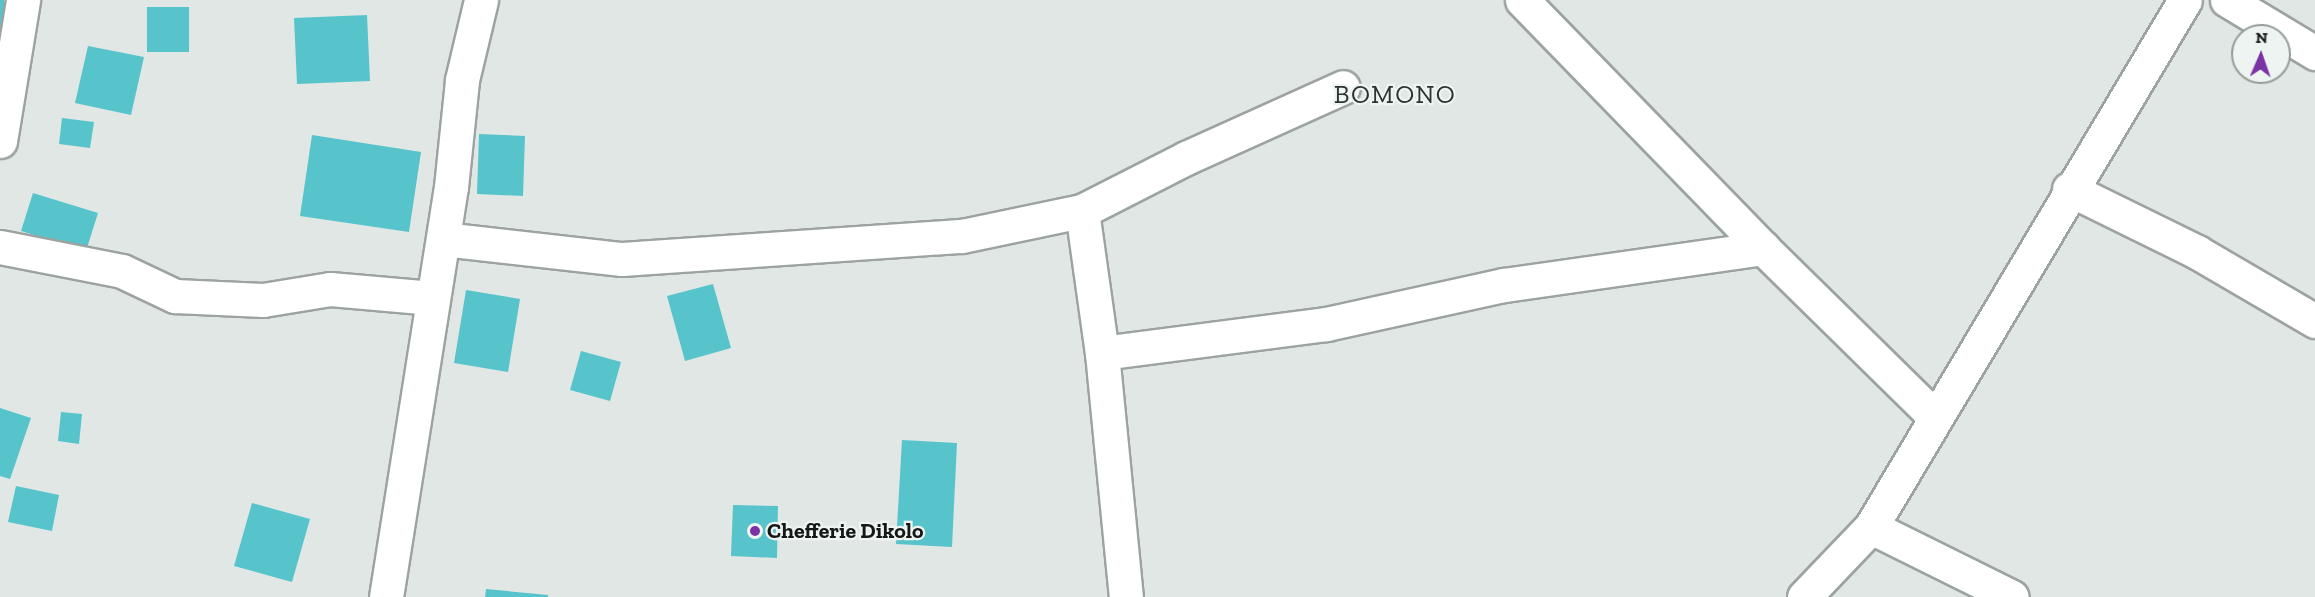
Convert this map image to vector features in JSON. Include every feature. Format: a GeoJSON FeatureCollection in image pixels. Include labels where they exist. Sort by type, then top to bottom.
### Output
{"type":"FeatureCollection","features":[{"type":"Feature","properties":{"kind":"street"},"geometry":{"type":"LineString","coordinates":[[0,141],[23,0]]}},
{"type":"Feature","properties":{"kind":"street"},"geometry":{"type":"LineString","coordinates":[[386,597],[442,239],[462,80],[481,0]]}},
{"type":"Feature","properties":{"kind":"street"},"geometry":{"type":"LineString","coordinates":[[1522,0],[1763,248],[1935,417]]}},
{"type":"Feature","properties":{"kind":"street"},"geometry":{"type":"LineString","coordinates":[[1804,597],[1870,527],[2069,189],[2185,0]]}},
{"type":"Feature","properties":{"kind":"street"},"geometry":{"type":"LineString","coordinates":[[2227,0],[2315,52]]}},
{"type":"Feature","properties":{"kind":"street"},"geometry":{"type":"LineString","coordinates":[[442,239],[622,259],[962,236],[1082,211],[1186,158],[1343,87]]}},
{"type":"Feature","properties":{"kind":"street"},"geometry":{"type":"LineString","coordinates":[[2069,189],[2197,252],[2315,321]]}},
{"type":"Feature","properties":{"kind":"street"},"geometry":{"type":"LineString","coordinates":[[1082,211],[1102,353],[1126,597]]}},
{"type":"Feature","properties":{"kind":"street"},"geometry":{"type":"LineString","coordinates":[[0,247],[122,271],[176,296],[263,300],[330,290],[433,298]]}},
{"type":"Feature","properties":{"kind":"street"},"geometry":{"type":"LineString","coordinates":[[1102,353],[1326,324],[1504,285],[1763,248]]}},
{"type":"Feature","properties":{"kind":"street"},"geometry":{"type":"LineString","coordinates":[[1870,527],[2012,597]]}},
{"type":"Feature","properties":{"kind":"building"},"geometry":{"type":"Polygon","coordinates":[[[0,0],[4,0],[4,42],[0,42],[0,0]]]}},
{"type":"Feature","properties":{"kind":"building"},"geometry":{"type":"Polygon","coordinates":[[[147,7],[189,7],[189,52],[147,52],[147,7]]]}},
{"type":"Feature","properties":{"kind":"building"},"geometry":{"type":"Polygon","coordinates":[[[367,15],[370,81],[297,84],[294,18],[367,15]]]}},
{"type":"Feature","properties":{"kind":"building"},"geometry":{"type":"Polygon","coordinates":[[[88,46],[144,57],[131,115],[75,103],[88,46]]]}},
{"type":"Feature","properties":{"kind":"building"},"geometry":{"type":"Polygon","coordinates":[[[62,118],[94,122],[90,148],[59,144],[62,118]]]}},
{"type":"Feature","properties":{"kind":"building"},"geometry":{"type":"Polygon","coordinates":[[[479,134],[525,136],[523,196],[477,194],[479,134]]]}},
{"type":"Feature","properties":{"kind":"building"},"geometry":{"type":"Polygon","coordinates":[[[312,135],[421,152],[409,232],[300,216],[312,135]]]}},
{"type":"Feature","properties":{"kind":"building"},"geometry":{"type":"Polygon","coordinates":[[[33,193],[98,213],[86,251],[21,231],[33,193]]]}},
{"type":"Feature","properties":{"kind":"building"},"geometry":{"type":"Polygon","coordinates":[[[713,284],[731,348],[685,361],[667,296],[713,284]]]}},
{"type":"Feature","properties":{"kind":"building"},"geometry":{"type":"Polygon","coordinates":[[[466,290],[520,299],[508,372],[454,363],[466,290]]]}},
{"type":"Feature","properties":{"kind":"building"},"geometry":{"type":"Polygon","coordinates":[[[581,351],[621,362],[610,401],[570,390],[581,351]]]}},
{"type":"Feature","properties":{"kind":"building"},"geometry":{"type":"Polygon","coordinates":[[[0,408],[31,418],[10,479],[0,476],[0,408]]]}},
{"type":"Feature","properties":{"kind":"building"},"geometry":{"type":"Polygon","coordinates":[[[61,412],[82,414],[79,444],[58,441],[61,412]]]}},
{"type":"Feature","properties":{"kind":"building"},"geometry":{"type":"Polygon","coordinates":[[[902,440],[957,443],[952,547],[896,544],[902,440]]]}},
{"type":"Feature","properties":{"kind":"building"},"geometry":{"type":"Polygon","coordinates":[[[16,486],[59,495],[52,531],[8,522],[16,486]]]}},
{"type":"Feature","properties":{"kind":"building"},"geometry":{"type":"Polygon","coordinates":[[[252,503],[310,519],[292,582],[234,566],[252,503]]]}},
{"type":"Feature","properties":{"kind":"building","name":"Chefferie Dikolo"},"geometry":{"type":"Polygon","coordinates":[[[733,505],[778,506],[777,558],[731,556],[733,505]]]}},
{"type":"Feature","properties":{"kind":"building"},"geometry":{"type":"Polygon","coordinates":[[[486,589],[548,595],[548,597],[485,597],[486,589]]]}},
{"type":"Feature","properties":{"kind":"place","name":"Chefferie Dikolo"},"geometry":{"type":"Point","coordinates":[755,531]}},
{"type":"Feature","properties":{"kind":"district","name":"BOMONO"},"geometry":{"type":"Point","coordinates":[1395,95]}}]}
